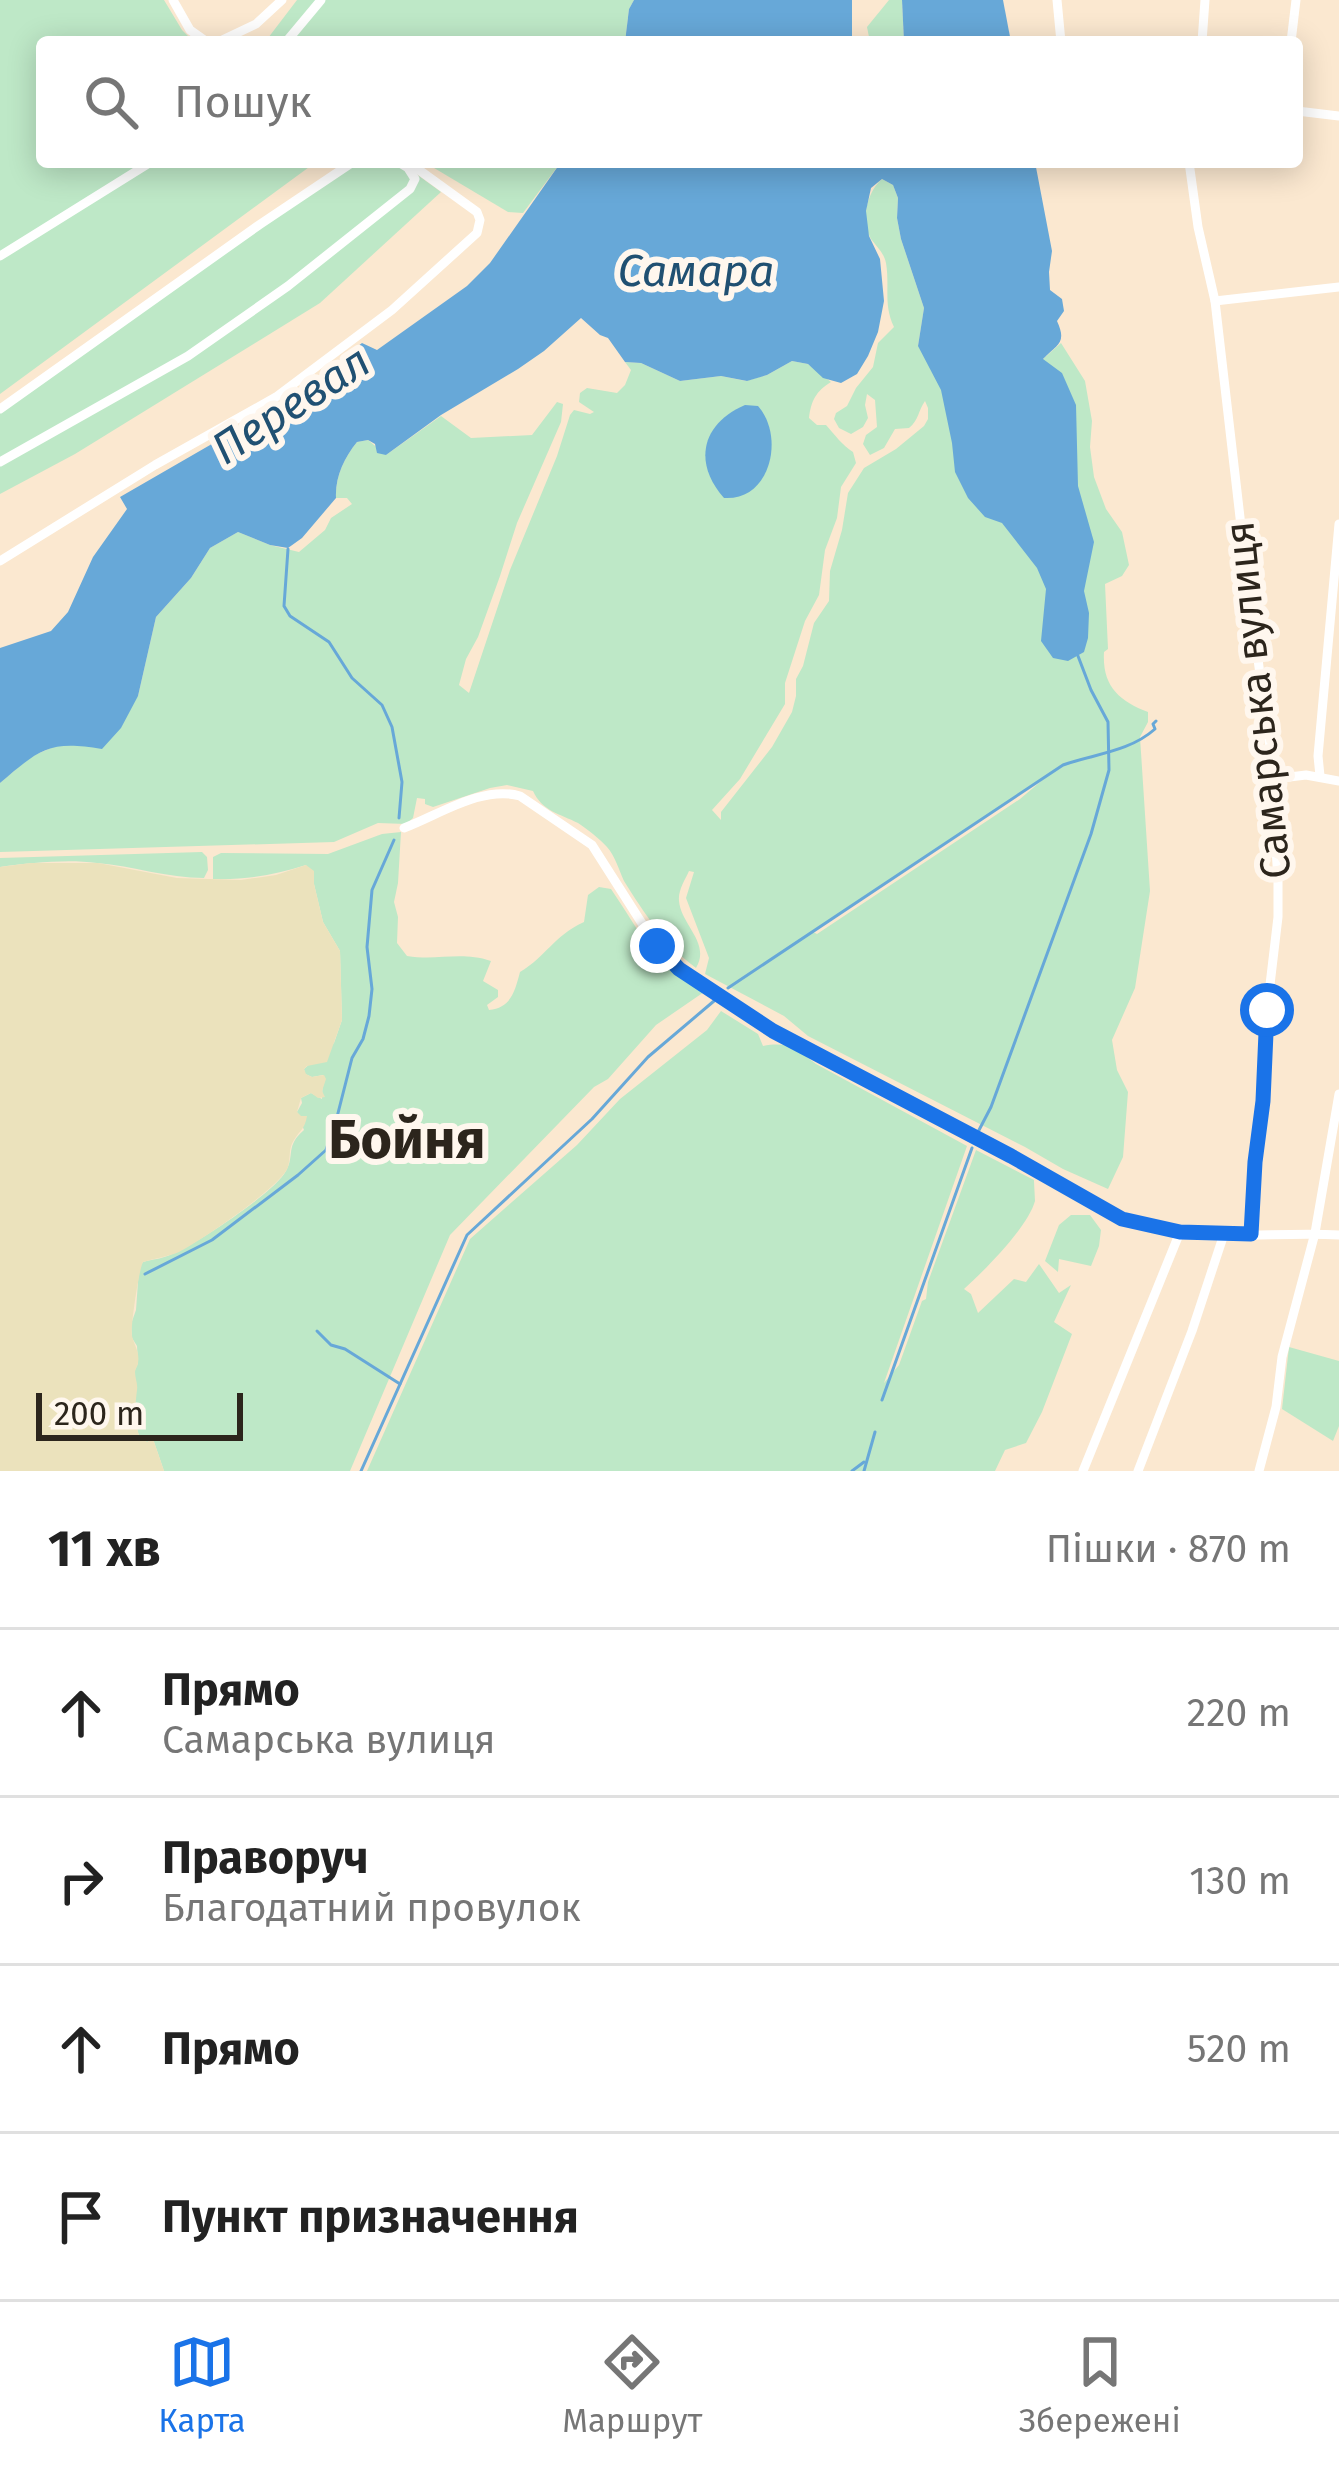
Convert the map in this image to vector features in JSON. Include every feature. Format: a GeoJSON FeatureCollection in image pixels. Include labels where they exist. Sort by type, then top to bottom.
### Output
{"type":"FeatureCollection","features":[{"type":"Feature","properties":{"kind":"street"},"geometry":{"type":"LineString","coordinates":[[172,0],[198,36]]}},
{"type":"Feature","properties":{"kind":"street"},"geometry":{"type":"LineString","coordinates":[[231,36],[256,24],[282,0]]}},
{"type":"Feature","properties":{"kind":"street"},"geometry":{"type":"LineString","coordinates":[[291,36],[321,0]]}},
{"type":"Feature","properties":{"kind":"street"},"geometry":{"type":"LineString","coordinates":[[1057,0],[1060,36]]}},
{"type":"Feature","properties":{"kind":"street"},"geometry":{"type":"LineString","coordinates":[[1202,36],[1205,0]]}},
{"type":"Feature","properties":{"kind":"street"},"geometry":{"type":"LineString","coordinates":[[1292,36],[1296,0]]}},
{"type":"Feature","properties":{"kind":"street"},"geometry":{"type":"LineString","coordinates":[[1303,112],[1339,116]]}},
{"type":"Feature","properties":{"kind":"street"},"geometry":{"type":"LineString","coordinates":[[0,256],[141,168]]}},
{"type":"Feature","properties":{"kind":"street"},"geometry":{"type":"LineString","coordinates":[[0,409],[344,168]]}},
{"type":"Feature","properties":{"kind":"street"},"geometry":{"type":"LineString","coordinates":[[0,462],[188,356],[288,286],[410,189],[415,179],[406,168]]}},
{"type":"Feature","properties":{"kind":"street"},"geometry":{"type":"LineString","coordinates":[[0,561],[155,465],[276,398],[413,292],[477,233],[480,216],[416,168]]}},
{"type":"Feature","properties":{"kind":"street","name":"Самарська вулиця"},"geometry":{"type":"LineString","coordinates":[[1189,168],[1215,301],[1273,779],[1279,917],[1267,1010],[1251,1234]]}},
{"type":"Feature","properties":{"kind":"street"},"geometry":{"type":"LineString","coordinates":[[1215,301],[1339,286]]}},
{"type":"Feature","properties":{"kind":"street"},"geometry":{"type":"LineString","coordinates":[[1320,776],[1339,524]]}},
{"type":"Feature","properties":{"kind":"street"},"geometry":{"type":"LineString","coordinates":[[1273,779],[1320,776],[1339,781]]}},
{"type":"Feature","properties":{"kind":"street"},"geometry":{"type":"LineString","coordinates":[[404,828],[490,795],[520,796],[592,844],[657,946],[697,982],[773,1031],[1122,1219],[1180,1232],[1339,1235]]}},
{"type":"Feature","properties":{"kind":"street"},"geometry":{"type":"LineString","coordinates":[[1259,1471],[1276,1407],[1282,1357],[1315,1233],[1339,1094]]}},
{"type":"Feature","properties":{"kind":"street"},"geometry":{"type":"LineString","coordinates":[[1083,1471],[1180,1232]]}},
{"type":"Feature","properties":{"kind":"street"},"geometry":{"type":"LineString","coordinates":[[1138,1471],[1224,1234]]}},
{"type":"Feature","properties":{"kind":"green space"},"geometry":{"type":"Polygon","coordinates":[[[0,0],[164,0],[188,36],[36,36],[36,168],[308,168],[0,394],[0,0]]]}},
{"type":"Feature","properties":{"kind":"green space"},"geometry":{"type":"Polygon","coordinates":[[[297,0],[634,0],[626,36],[270,36],[297,0]]]}},
{"type":"Feature","properties":{"kind":"green space"},"geometry":{"type":"Polygon","coordinates":[[[889,0],[902,0],[904,36],[869,36],[867,27],[889,0]]]}},
{"type":"Feature","properties":{"kind":"green space"},"geometry":{"type":"Polygon","coordinates":[[[346,168],[408,168],[441,192],[320,303],[75,454],[0,494],[0,412],[346,168]]]}},
{"type":"Feature","properties":{"kind":"green space"},"geometry":{"type":"Polygon","coordinates":[[[434,168],[557,168],[523,213],[508,212],[434,168]]]}},
{"type":"Feature","properties":{"kind":"green space"},"geometry":{"type":"Polygon","coordinates":[[[882,179],[893,185],[898,198],[901,239],[924,308],[918,346],[1043,359],[1061,343],[1085,381],[1094,477],[1106,509],[1122,532],[1129,565],[1122,576],[1105,584],[1108,649],[1104,664],[1114,691],[1148,712],[1140,737],[1150,891],[1135,988],[1112,1040],[1117,1070],[1128,1092],[1123,1157],[1108,1189],[808,1036],[784,1016],[705,974],[709,958],[686,898],[694,872],[689,871],[679,901],[698,942],[696,968],[647,917],[607,847],[578,823],[546,808],[533,791],[507,785],[433,807],[417,798],[413,818],[406,824],[378,823],[334,842],[0,852],[0,783],[30,757],[65,742],[138,696],[156,617],[210,548],[238,532],[299,552],[325,530],[331,518],[352,504],[347,498],[336,498],[336,490],[341,468],[357,442],[368,440],[386,455],[441,416],[471,438],[532,435],[557,402],[563,404],[561,422],[466,659],[459,685],[469,693],[570,415],[574,410],[594,412],[579,402],[580,393],[587,388],[617,393],[631,370],[625,362],[641,363],[680,381],[721,376],[746,381],[792,361],[808,364],[831,382],[815,397],[809,418],[826,425],[853,452],[856,463],[841,487],[819,595],[805,621],[785,683],[785,704],[740,779],[712,810],[721,820],[721,812],[772,747],[792,712],[796,679],[814,623],[829,601],[830,571],[848,493],[864,468],[896,449],[928,419],[925,401],[909,428],[895,429],[884,448],[870,455],[863,444],[877,427],[875,400],[867,394],[868,418],[851,434],[834,419],[873,367],[878,343],[894,327],[886,263],[866,223],[872,191],[882,179]],[[1046,777],[813,932],[817,934],[1046,777]]]}},
{"type":"Feature","properties":{"kind":"green space"},"geometry":{"type":"Polygon","coordinates":[[[401,832],[394,902],[397,943],[407,956],[491,961],[483,981],[498,990],[498,997],[487,1005],[489,1010],[507,1002],[520,972],[584,922],[588,895],[599,887],[611,889],[661,961],[704,992],[656,1025],[450,1235],[350,1471],[164,1471],[153,1439],[147,1442],[139,1436],[134,1417],[138,1363],[131,1324],[139,1268],[215,1230],[279,1181],[289,1165],[294,1141],[304,1130],[297,1112],[301,1098],[311,1093],[322,1099],[323,1075],[312,1077],[304,1069],[334,1043],[342,1020],[340,951],[323,922],[306,865],[260,876],[213,879],[213,857],[221,853],[328,854],[401,832]]]}},
{"type":"Feature","properties":{"kind":"green space"},"geometry":{"type":"Polygon","coordinates":[[[202,852],[208,870],[204,878],[85,862],[0,867],[0,858],[202,852]]]}},
{"type":"Feature","properties":{"kind":"green space"},"geometry":{"type":"Polygon","coordinates":[[[721,1011],[758,1034],[763,1046],[792,1048],[967,1146],[884,1383],[899,1365],[926,1299],[976,1150],[1034,1180],[1035,1201],[1024,1223],[964,1289],[978,1313],[1014,1279],[1026,1282],[1039,1264],[1059,1293],[1071,1285],[1054,1322],[1072,1334],[1026,1443],[1005,1450],[995,1471],[367,1471],[470,1239],[577,1145],[620,1099],[707,1030],[721,1011]]]}},
{"type":"Feature","properties":{"kind":"green space"},"geometry":{"type":"Polygon","coordinates":[[[1071,1215],[1090,1215],[1101,1230],[1099,1246],[1091,1266],[1059,1259],[1058,1272],[1045,1261],[1059,1225],[1071,1215]]]}},
{"type":"Feature","properties":{"kind":"green space"},"geometry":{"type":"Polygon","coordinates":[[[1289,1347],[1339,1361],[1339,1426],[1333,1441],[1282,1409],[1289,1347]]]}},
{"type":"Feature","properties":{"kind":"sand"},"geometry":{"type":"Polygon","coordinates":[[[98,863],[177,878],[241,880],[306,865],[314,871],[323,922],[340,951],[342,1020],[327,1062],[304,1069],[312,1077],[324,1075],[325,1097],[311,1093],[301,1098],[297,1112],[307,1116],[292,1143],[288,1167],[271,1187],[221,1226],[179,1252],[143,1262],[141,1267],[132,1331],[138,1359],[136,1418],[139,1436],[147,1442],[153,1439],[164,1471],[0,1471],[0,867],[98,863]]]}},
{"type":"Feature","properties":{"kind":"water"},"geometry":{"type":"Polygon","coordinates":[[[634,0],[852,0],[852,36],[626,36],[634,0]]]}},
{"type":"Feature","properties":{"kind":"water"},"geometry":{"type":"Polygon","coordinates":[[[902,0],[1003,0],[1010,36],[904,36],[902,0]]]}},
{"type":"Feature","properties":{"kind":"water","name":"Самара"},"geometry":{"type":"Polygon","coordinates":[[[557,168],[1036,168],[1052,251],[1050,290],[1062,299],[1064,311],[1057,321],[1059,343],[1043,359],[1062,373],[1076,405],[1078,486],[1094,542],[1084,591],[1089,613],[1084,652],[1068,661],[1053,658],[1041,641],[1046,589],[1037,568],[1002,523],[985,517],[968,498],[955,472],[941,390],[918,346],[924,308],[901,239],[898,198],[893,185],[882,179],[871,188],[866,211],[869,236],[880,259],[884,301],[878,332],[857,374],[841,383],[823,378],[808,364],[792,361],[747,381],[721,376],[680,381],[641,363],[625,362],[608,338],[581,318],[544,351],[386,455],[377,453],[368,440],[357,442],[341,468],[336,498],[288,548],[238,532],[210,548],[156,617],[138,696],[121,728],[102,749],[46,750],[0,783],[0,648],[51,631],[68,612],[93,557],[127,509],[120,497],[302,392],[341,366],[344,357],[362,343],[377,350],[467,286],[490,263],[557,168]]]}},
{"type":"Feature","properties":{"kind":"water"},"geometry":{"type":"Polygon","coordinates":[[[745,405],[758,406],[766,419],[771,433],[769,464],[753,489],[724,498],[708,471],[706,446],[719,423],[745,405]]]}},
{"type":"Feature","properties":{"kind":"waterway"},"geometry":{"type":"LineString","coordinates":[[288,549],[284,606],[290,616],[329,642],[352,678],[382,705],[392,727],[402,782],[399,818]]}},
{"type":"Feature","properties":{"kind":"waterway"},"geometry":{"type":"LineString","coordinates":[[978,1132],[1091,834],[1109,770],[1108,722],[1078,656]]}},
{"type":"Feature","properties":{"kind":"waterway"},"geometry":{"type":"LineString","coordinates":[[728,988],[1063,765],[1134,743],[1155,729],[1156,721]]}},
{"type":"Feature","properties":{"kind":"waterway"},"geometry":{"type":"LineString","coordinates":[[145,1274],[212,1240],[326,1150],[369,1016],[372,989],[367,947],[372,890],[394,840]]}},
{"type":"Feature","properties":{"kind":"waterway"},"geometry":{"type":"LineString","coordinates":[[361,1471],[467,1235],[592,1119],[648,1057],[714,1001]]}},
{"type":"Feature","properties":{"kind":"waterway"},"geometry":{"type":"LineString","coordinates":[[882,1400],[972,1148]]}},
{"type":"Feature","properties":{"kind":"waterway"},"geometry":{"type":"LineString","coordinates":[[317,1331],[331,1345],[400,1384]]}},
{"type":"Feature","properties":{"kind":"waterway"},"geometry":{"type":"LineString","coordinates":[[864,1471],[875,1432]]}},
{"type":"Feature","properties":{"kind":"waterway"},"geometry":{"type":"LineString","coordinates":[[852,1471],[864,1462]]}},
{"type":"Feature","properties":{"kind":"district","name":"Бойня"},"geometry":{"type":"Point","coordinates":[407,1140]}},
{"type":"Feature","properties":{"kind":"route"},"geometry":{"type":"LineString","coordinates":[[657,946],[679,969],[773,1031],[1122,1219],[1180,1232],[1251,1234],[1267,1010]]}},
{"type":"Feature","properties":{"kind":"water label","name":"Перевал"},"geometry":{"type":"Point","coordinates":[291,405]}}]}
